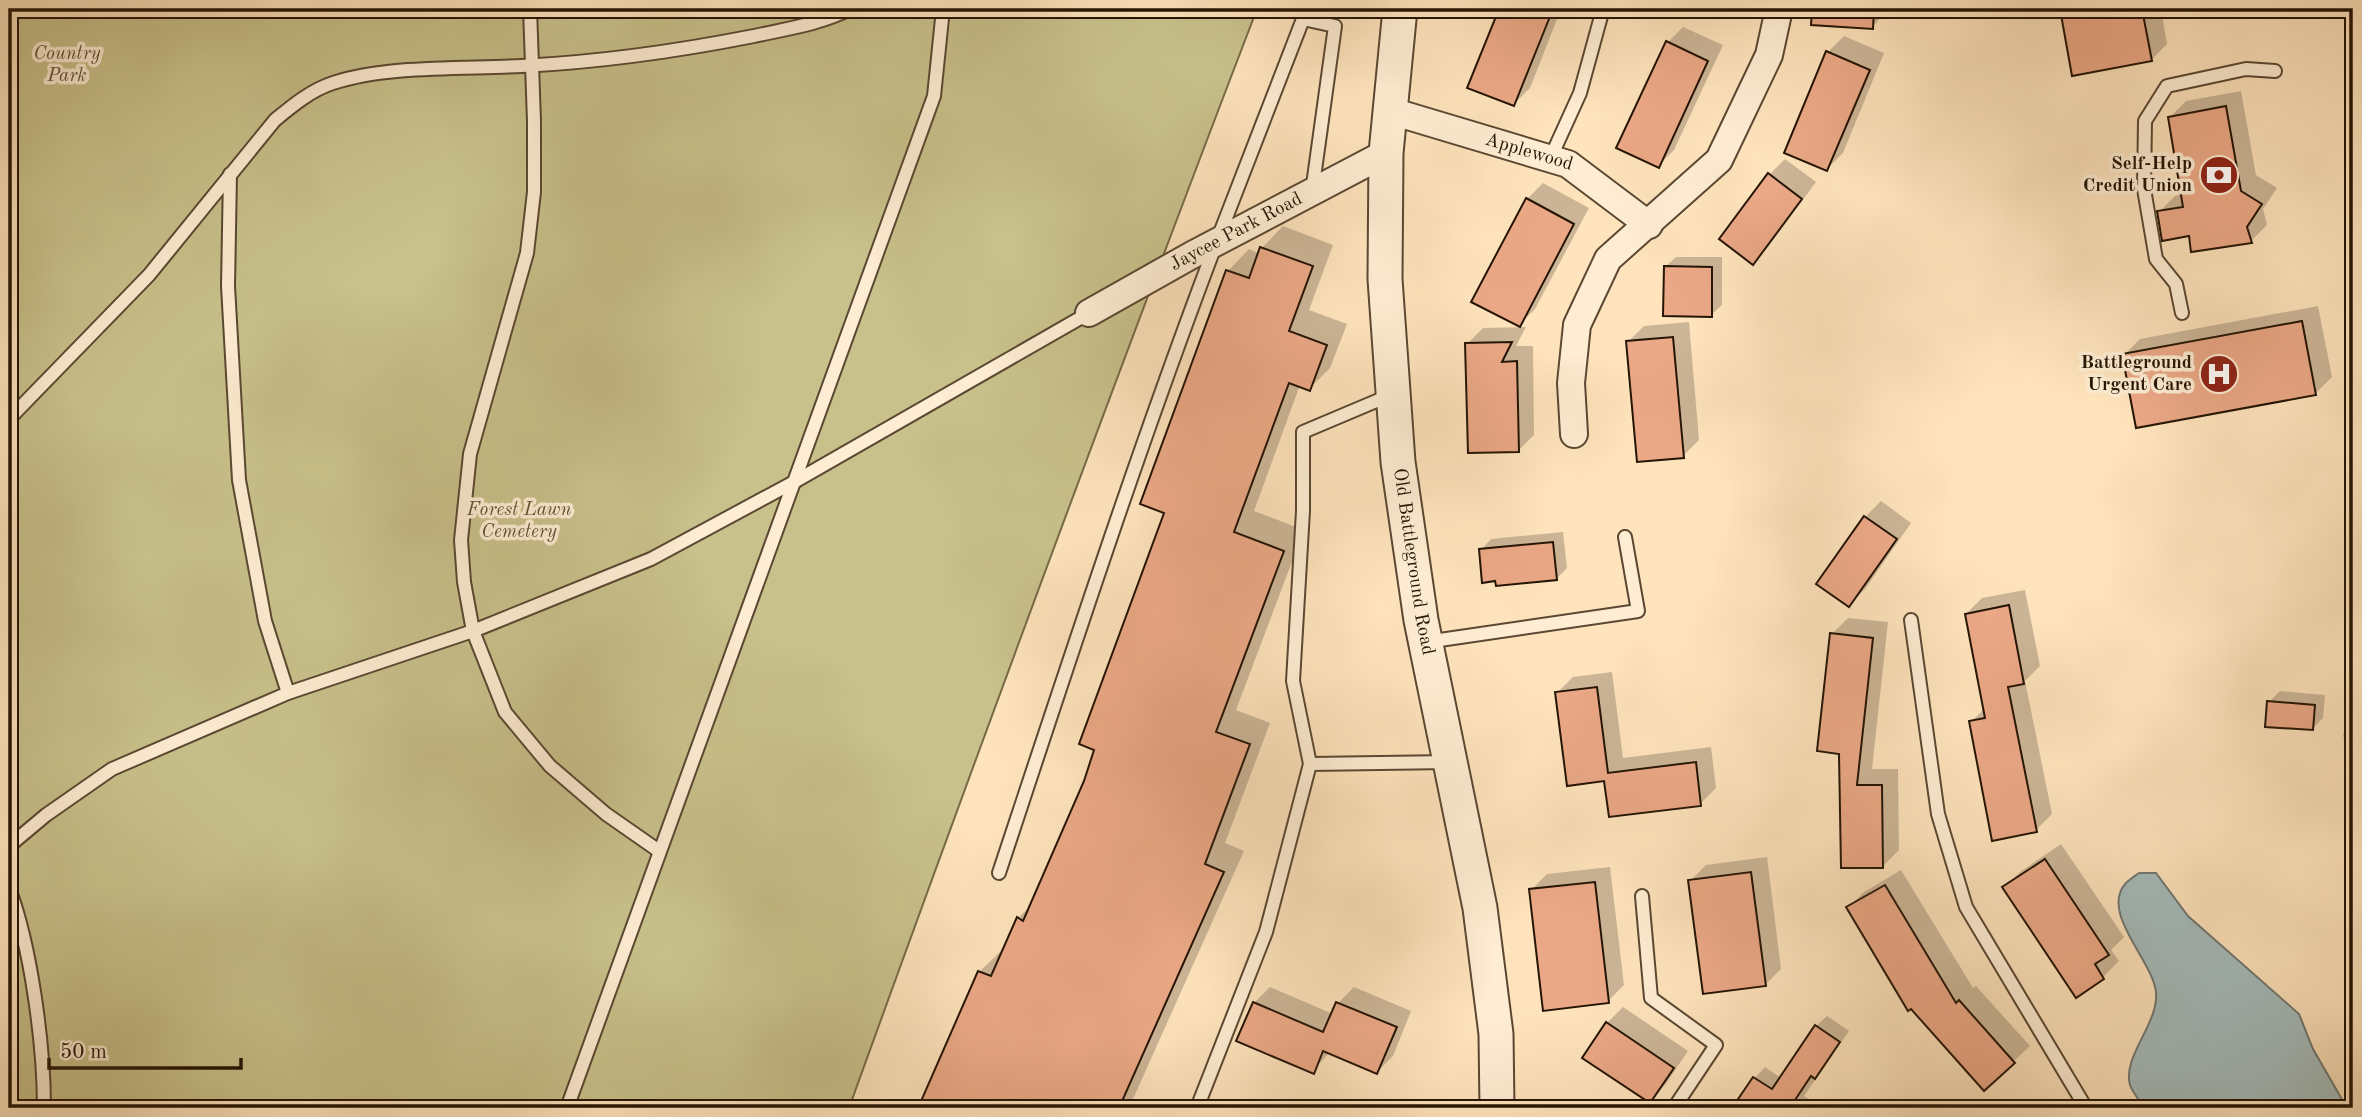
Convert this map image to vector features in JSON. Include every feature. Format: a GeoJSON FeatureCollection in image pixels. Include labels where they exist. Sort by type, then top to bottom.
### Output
{"type":"FeatureCollection","features":[{"type":"Feature","properties":{"kind":"street","name":"Old Battleground Road"},"geometry":{"type":"LineString","coordinates":[[1400,9],[1386,153],[1385,278],[1398,462],[1426,642],[1480,908],[1496,1034],[1497,1108]]}},
{"type":"Feature","properties":{"kind":"street"},"geometry":{"type":"LineString","coordinates":[[1574,433],[1571,383],[1577,325],[1608,259],[1649,225],[1718,160],[1769,55],[1779,9]]}},
{"type":"Feature","properties":{"kind":"street","name":"Applewood"},"geometry":{"type":"LineString","coordinates":[[1391,111],[1567,164],[1649,225]]}},
{"type":"Feature","properties":{"kind":"street","name":"Jaycee Park Road"},"geometry":{"type":"LineString","coordinates":[[1089,313],[1386,153]]}},
{"type":"Feature","properties":{"kind":"lane"},"geometry":{"type":"LineString","coordinates":[[530,9],[534,192],[527,253],[470,454],[461,540],[464,582],[473,631],[505,712],[550,766],[606,814],[659,851]]}},
{"type":"Feature","properties":{"kind":"lane"},"geometry":{"type":"LineString","coordinates":[[9,419],[149,275],[275,120],[300,99],[331,83],[376,73],[532,65],[681,50],[792,28],[850,9]]}},
{"type":"Feature","properties":{"kind":"lane"},"geometry":{"type":"LineString","coordinates":[[566,1108],[934,96],[943,9]]}},
{"type":"Feature","properties":{"kind":"lane"},"geometry":{"type":"LineString","coordinates":[[1550,159],[1580,93],[1603,9]]}},
{"type":"Feature","properties":{"kind":"lane"},"geometry":{"type":"LineString","coordinates":[[999,873],[1105,555],[1217,242],[1303,19],[1335,26],[1312,193]]}},
{"type":"Feature","properties":{"kind":"lane"},"geometry":{"type":"LineString","coordinates":[[2182,313],[2176,284],[2156,260],[2144,189],[2145,121],[2167,86],[2246,69],[2275,71]]}},
{"type":"Feature","properties":{"kind":"lane"},"geometry":{"type":"LineString","coordinates":[[230,173],[228,286],[239,480],[265,621],[288,693]]}},
{"type":"Feature","properties":{"kind":"lane"},"geometry":{"type":"LineString","coordinates":[[9,846],[46,815],[112,769],[288,693],[473,631],[651,559],[794,482],[1089,313]]}},
{"type":"Feature","properties":{"kind":"lane"},"geometry":{"type":"LineString","coordinates":[[1197,1108],[1266,932],[1310,764],[1293,681],[1303,511],[1303,432],[1393,394]]}},
{"type":"Feature","properties":{"kind":"lane"},"geometry":{"type":"LineString","coordinates":[[1426,642],[1638,611],[1625,537]]}},
{"type":"Feature","properties":{"kind":"lane"},"geometry":{"type":"LineString","coordinates":[[1911,620],[1938,814],[1966,907],[2086,1108]]}},
{"type":"Feature","properties":{"kind":"lane"},"geometry":{"type":"LineString","coordinates":[[1310,764],[1450,762]]}},
{"type":"Feature","properties":{"kind":"lane"},"geometry":{"type":"LineString","coordinates":[[9,888],[18,912],[33,992],[44,1079],[44,1108]]}},
{"type":"Feature","properties":{"kind":"lane"},"geometry":{"type":"LineString","coordinates":[[1643,896],[1651,998],[1716,1045],[1674,1108]]}},
{"type":"Feature","properties":{"kind":"green space","name":"Forest Lawn Cemetery"},"geometry":{"type":"Polygon","coordinates":[[[9,9],[1257,9],[1050,557],[849,1108],[9,1108],[9,9]]]}},
{"type":"Feature","properties":{"kind":"water"},"geometry":{"type":"Polygon","coordinates":[[[2139,873],[2156,873],[2188,916],[2299,1014],[2313,1049],[2347,1108],[2144,1108],[2131,1088],[2129,1074],[2131,1063],[2152,1016],[2156,992],[2119,908],[2119,895],[2126,883],[2139,873]]]}},
{"type":"Feature","properties":{"kind":"building"},"geometry":{"type":"Polygon","coordinates":[[[1499,9],[1553,9],[1514,106],[1467,88],[1499,9]]]}},
{"type":"Feature","properties":{"kind":"building"},"geometry":{"type":"Polygon","coordinates":[[[1812,9],[1874,9],[1873,29],[1811,25],[1812,9]]]}},
{"type":"Feature","properties":{"kind":"building"},"geometry":{"type":"Polygon","coordinates":[[[2060,9],[2142,9],[2152,61],[2072,76],[2060,9]]]}},
{"type":"Feature","properties":{"kind":"building"},"geometry":{"type":"Polygon","coordinates":[[[1666,41],[1708,61],[1659,168],[1616,148],[1666,41]]]}},
{"type":"Feature","properties":{"kind":"building"},"geometry":{"type":"Polygon","coordinates":[[[1826,51],[1870,70],[1827,171],[1784,153],[1826,51]]]}},
{"type":"Feature","properties":{"kind":"building"},"geometry":{"type":"Polygon","coordinates":[[[2226,106],[2241,191],[2262,204],[2247,227],[2252,243],[2191,252],[2189,236],[2162,241],[2157,211],[2183,207],[2168,117],[2226,106]]]}},
{"type":"Feature","properties":{"kind":"building"},"geometry":{"type":"Polygon","coordinates":[[[1768,173],[1802,199],[1753,265],[1719,239],[1768,173]]]}},
{"type":"Feature","properties":{"kind":"building"},"geometry":{"type":"Polygon","coordinates":[[[1526,198],[1574,224],[1520,327],[1471,302],[1526,198]]]}},
{"type":"Feature","properties":{"kind":"building"},"geometry":{"type":"Polygon","coordinates":[[[1260,247],[1313,266],[1289,331],[1327,345],[1310,391],[1289,383],[1234,532],[1284,551],[1216,732],[1250,744],[1205,864],[1224,872],[1119,1108],[918,1108],[978,971],[991,976],[1017,917],[1023,921],[1084,781],[1094,750],[1079,744],[1164,513],[1140,504],[1226,270],[1249,278],[1260,247]]]}},
{"type":"Feature","properties":{"kind":"building"},"geometry":{"type":"Polygon","coordinates":[[[1664,266],[1712,267],[1712,317],[1663,316],[1664,266]]]}},
{"type":"Feature","properties":{"kind":"building","name":"Battleground Urgent Care"},"geometry":{"type":"Polygon","coordinates":[[[2302,321],[2316,395],[2136,428],[2122,354],[2302,321]]]}},
{"type":"Feature","properties":{"kind":"building"},"geometry":{"type":"Polygon","coordinates":[[[1673,337],[1684,458],[1637,462],[1626,341],[1673,337]]]}},
{"type":"Feature","properties":{"kind":"building"},"geometry":{"type":"Polygon","coordinates":[[[1512,342],[1502,362],[1517,361],[1519,452],[1468,453],[1465,343],[1512,342]]]}},
{"type":"Feature","properties":{"kind":"building"},"geometry":{"type":"Polygon","coordinates":[[[1864,516],[1897,539],[1849,607],[1816,584],[1864,516]]]}},
{"type":"Feature","properties":{"kind":"building"},"geometry":{"type":"Polygon","coordinates":[[[1553,542],[1557,580],[1496,586],[1495,581],[1482,583],[1479,549],[1553,542]]]}},
{"type":"Feature","properties":{"kind":"building"},"geometry":{"type":"Polygon","coordinates":[[[2009,605],[2024,684],[2008,687],[2037,832],[1992,841],[1969,721],[1985,718],[1965,614],[2009,605]]]}},
{"type":"Feature","properties":{"kind":"building"},"geometry":{"type":"Polygon","coordinates":[[[1830,633],[1873,638],[1857,785],[1882,785],[1883,868],[1841,868],[1839,754],[1817,751],[1830,633]]]}},
{"type":"Feature","properties":{"kind":"building"},"geometry":{"type":"Polygon","coordinates":[[[1597,687],[1608,773],[1696,762],[1701,806],[1609,817],[1604,781],[1567,786],[1555,692],[1597,687]]]}},
{"type":"Feature","properties":{"kind":"building"},"geometry":{"type":"Polygon","coordinates":[[[2267,701],[2315,705],[2313,730],[2265,727],[2267,701]]]}},
{"type":"Feature","properties":{"kind":"building"},"geometry":{"type":"Polygon","coordinates":[[[2045,859],[2109,955],[2095,964],[2104,979],[2076,998],[2002,887],[2045,859]]]}},
{"type":"Feature","properties":{"kind":"building"},"geometry":{"type":"Polygon","coordinates":[[[1751,872],[1766,986],[1703,994],[1688,880],[1751,872]]]}},
{"type":"Feature","properties":{"kind":"building"},"geometry":{"type":"Polygon","coordinates":[[[1595,882],[1609,1003],[1543,1011],[1529,889],[1595,882]]]}},
{"type":"Feature","properties":{"kind":"building"},"geometry":{"type":"Polygon","coordinates":[[[1885,885],[1956,1003],[1959,1000],[2015,1063],[1984,1091],[1911,1009],[1908,1011],[1846,907],[1885,885]]]}},
{"type":"Feature","properties":{"kind":"building"},"geometry":{"type":"Polygon","coordinates":[[[1253,1002],[1323,1032],[1336,1002],[1397,1027],[1377,1074],[1323,1051],[1314,1074],[1236,1041],[1253,1002]]]}},
{"type":"Feature","properties":{"kind":"building"},"geometry":{"type":"Polygon","coordinates":[[[1606,1022],[1674,1068],[1650,1103],[1582,1058],[1606,1022]]]}},
{"type":"Feature","properties":{"kind":"building"},"geometry":{"type":"Polygon","coordinates":[[[1815,1025],[1840,1042],[1815,1079],[1811,1076],[1793,1103],[1800,1108],[1732,1108],[1753,1077],[1772,1089],[1815,1025]]]}},
{"type":"Feature","properties":{"kind":"place","name":"Self-Help Credit Union"},"geometry":{"type":"Point","coordinates":[2219,175]}},
{"type":"Feature","properties":{"kind":"place","name":"Battleground Urgent Care"},"geometry":{"type":"Point","coordinates":[2219,374]}},
{"type":"Feature","properties":{"kind":"park label","name":"Country Park"},"geometry":{"type":"Point","coordinates":[67,65]}}]}
